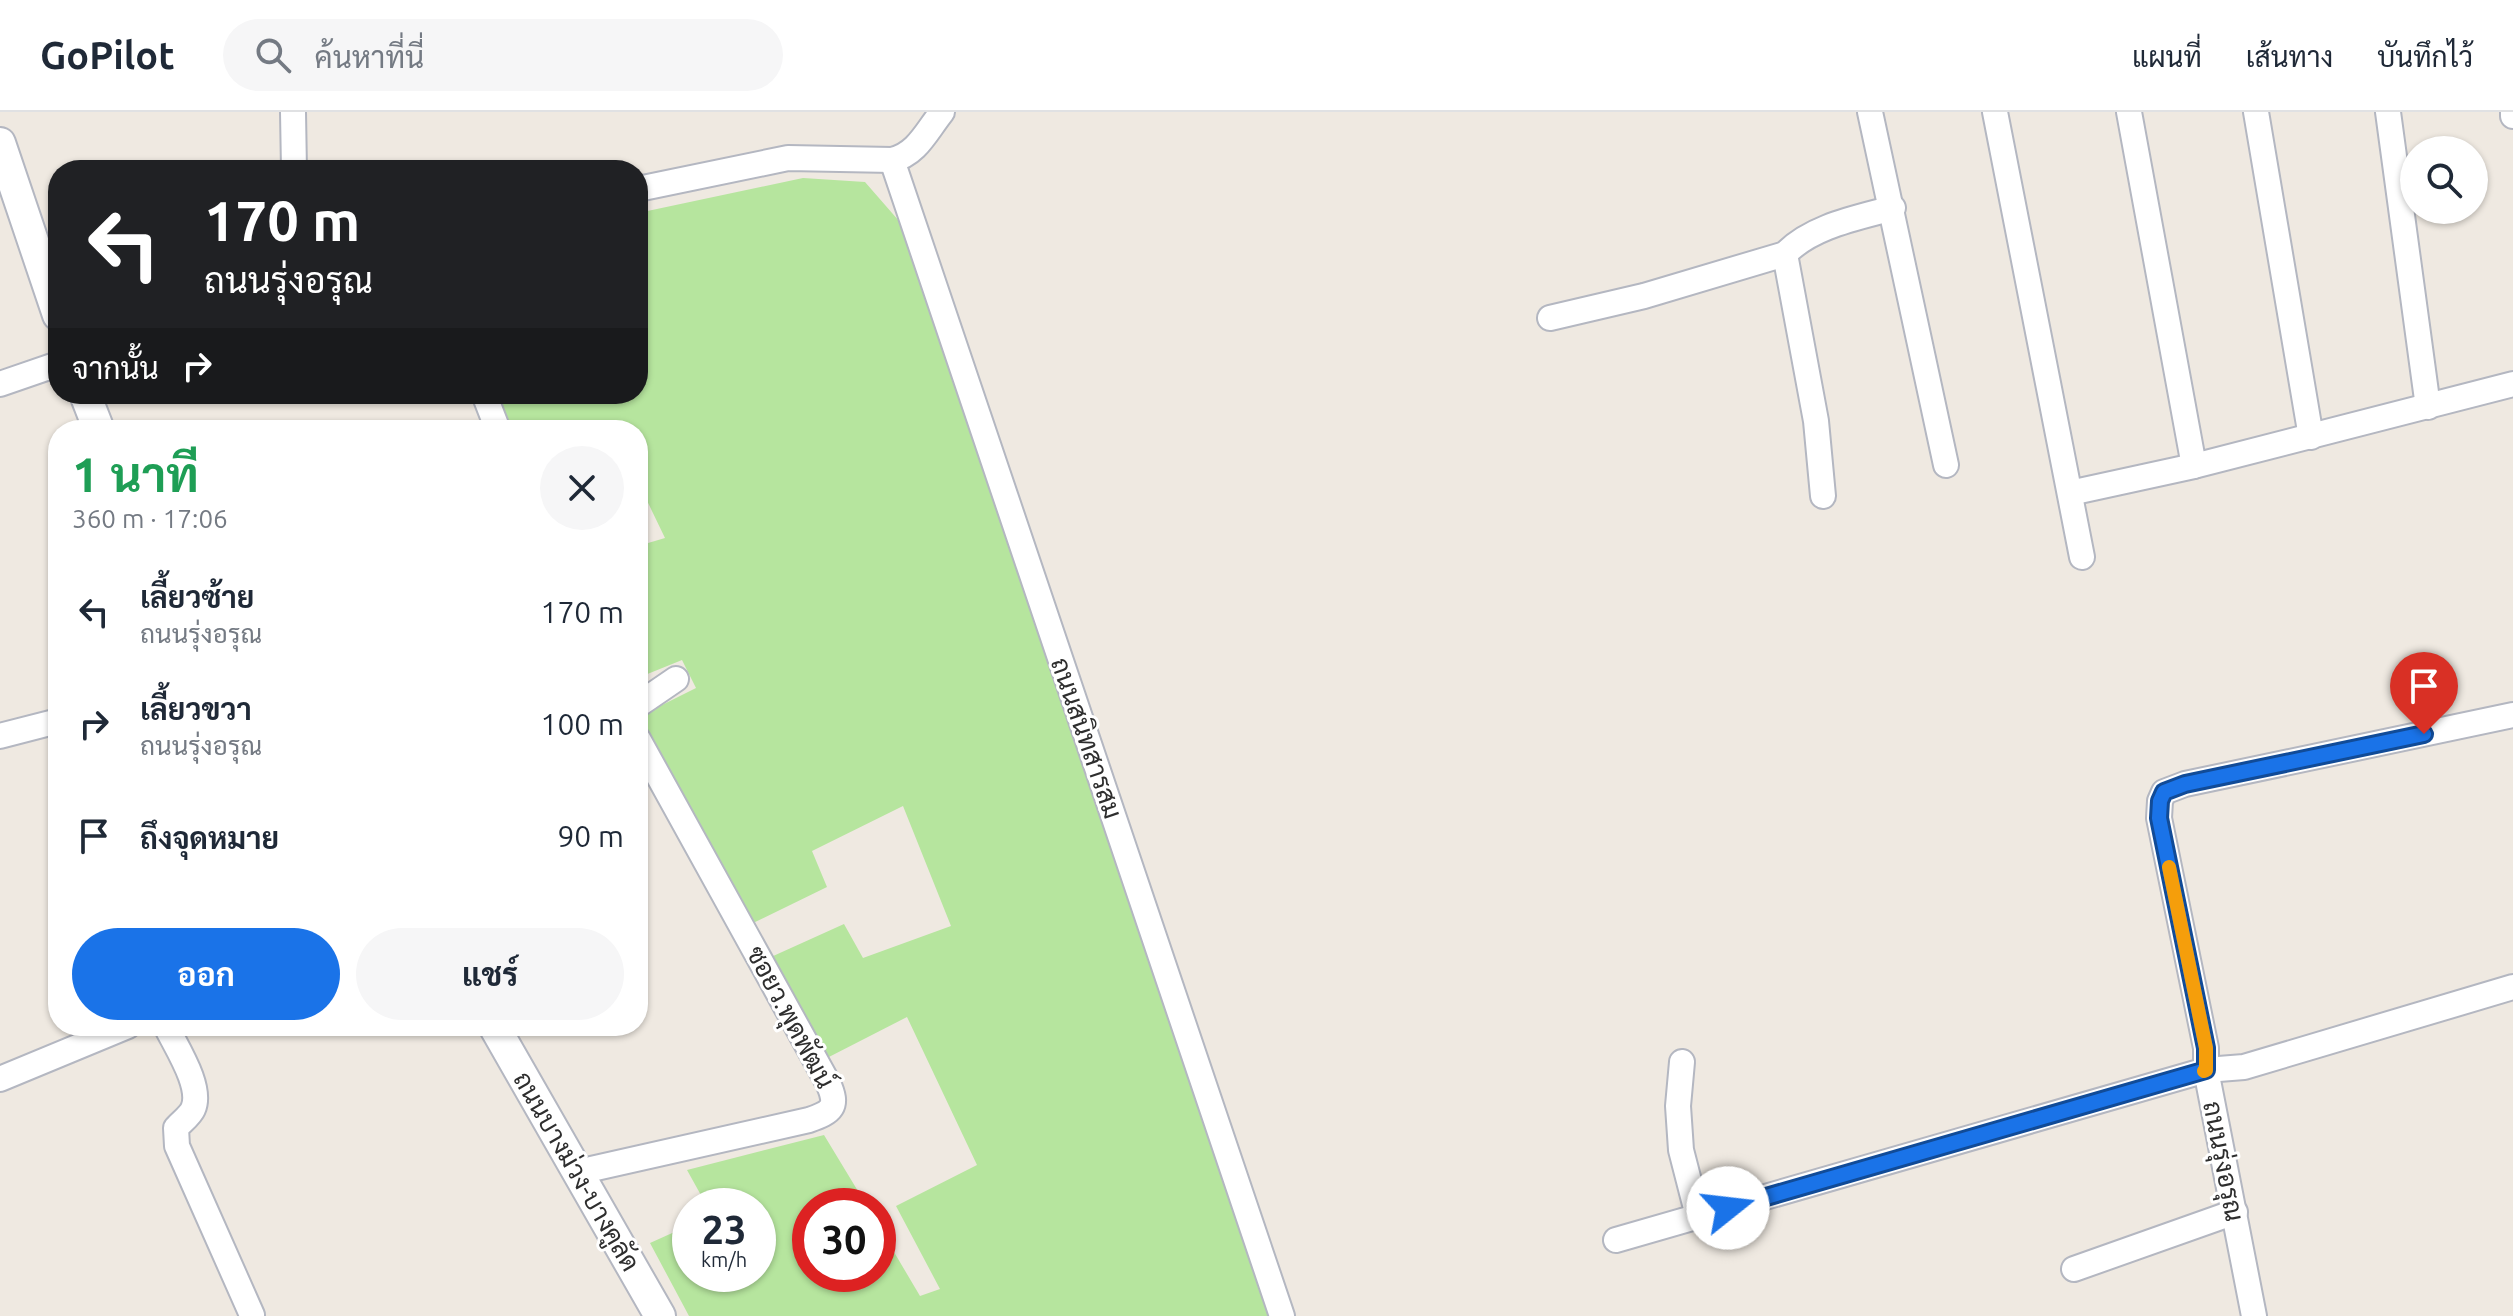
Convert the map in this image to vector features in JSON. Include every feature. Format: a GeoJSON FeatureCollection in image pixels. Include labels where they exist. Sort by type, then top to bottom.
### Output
{"type":"FeatureCollection","features":[{"type":"Feature","properties":{"kind":"street"},"geometry":{"type":"LineString","coordinates":[[293,112],[294,160]]}},
{"type":"Feature","properties":{"kind":"street"},"geometry":{"type":"LineString","coordinates":[[648,187],[788,158],[892,160],[904,157],[917,147],[942,112]]}},
{"type":"Feature","properties":{"kind":"street"},"geometry":{"type":"LineString","coordinates":[[1870,112],[1946,465]]}},
{"type":"Feature","properties":{"kind":"street"},"geometry":{"type":"LineString","coordinates":[[1995,112],[2082,557]]}},
{"type":"Feature","properties":{"kind":"street"},"geometry":{"type":"LineString","coordinates":[[2129,112],[2194,466]]}},
{"type":"Feature","properties":{"kind":"street"},"geometry":{"type":"LineString","coordinates":[[2256,112],[2311,437]]}},
{"type":"Feature","properties":{"kind":"street"},"geometry":{"type":"LineString","coordinates":[[2388,112],[2428,407]]}},
{"type":"Feature","properties":{"kind":"street"},"geometry":{"type":"LineString","coordinates":[[0,143],[48,270]]}},
{"type":"Feature","properties":{"kind":"street","name":"ถนนสนิทสารสม"},"geometry":{"type":"LineString","coordinates":[[892,160],[1282,1316]]}},
{"type":"Feature","properties":{"kind":"street"},"geometry":{"type":"LineString","coordinates":[[1550,318],[1644,296],[1785,254],[1793,246],[1823,230],[1893,208]]}},
{"type":"Feature","properties":{"kind":"street"},"geometry":{"type":"LineString","coordinates":[[1785,254],[1816,421],[1823,496]]}},
{"type":"Feature","properties":{"kind":"street"},"geometry":{"type":"LineString","coordinates":[[0,384],[48,367]]}},
{"type":"Feature","properties":{"kind":"street"},"geometry":{"type":"LineString","coordinates":[[2070,493],[2194,466],[2513,384]]}},
{"type":"Feature","properties":{"kind":"street"},"geometry":{"type":"LineString","coordinates":[[648,694],[676,679]]}},
{"type":"Feature","properties":{"kind":"street","name":"ถนนรุ่งอรุณ"},"geometry":{"type":"LineString","coordinates":[[2254,1316],[2206,1070],[2206,1048],[2159,818],[2160,801],[2164,792],[2185,784],[2513,715]]}},
{"type":"Feature","properties":{"kind":"street"},"geometry":{"type":"LineString","coordinates":[[0,736],[48,724]]}},
{"type":"Feature","properties":{"kind":"street","name":"ซอยว.พุดพัฒน์"},"geometry":{"type":"LineString","coordinates":[[578,1172],[809,1120],[833,1107],[834,1097],[648,757]]}},
{"type":"Feature","properties":{"kind":"street"},"geometry":{"type":"LineString","coordinates":[[1616,1240],[2206,1070],[2244,1067],[2513,987]]}},
{"type":"Feature","properties":{"kind":"street"},"geometry":{"type":"LineString","coordinates":[[0,1079],[104,1036]]}},
{"type":"Feature","properties":{"kind":"street"},"geometry":{"type":"LineString","coordinates":[[171,1036],[195,1087],[196,1100],[192,1112],[176,1128],[177,1146],[252,1315]]}},
{"type":"Feature","properties":{"kind":"street","name":"ถนนบางม่วง-บางคูลัด"},"geometry":{"type":"LineString","coordinates":[[500,1036],[660,1316]]}},
{"type":"Feature","properties":{"kind":"street"},"geometry":{"type":"LineString","coordinates":[[1682,1062],[1678,1106],[1681,1150],[1698,1216]]}},
{"type":"Feature","properties":{"kind":"street"},"geometry":{"type":"LineString","coordinates":[[2074,1269],[2235,1212]]}},
{"type":"Feature","properties":{"kind":"green space"},"geometry":{"type":"Polygon","coordinates":[[[803,178],[865,182],[899,221],[1271,1316],[689,1316],[676,1292],[776,1292],[776,1188],[697,1188],[687,1170],[824,1135],[856,1188],[792,1188],[792,1292],[896,1292],[896,1255],[920,1296],[940,1289],[896,1206],[977,1165],[907,1017],[825,1059],[771,957],[844,924],[863,958],[951,926],[903,806],[812,851],[827,887],[751,924],[648,731],[648,712],[696,688],[682,660],[648,674],[648,543],[665,538],[648,503],[648,420],[508,420],[502,404],[648,404],[648,211],[803,178]]]}},
{"type":"Feature","properties":{"kind":"green space"},"geometry":{"type":"Polygon","coordinates":[[[672,1233],[672,1284],[650,1243],[672,1233]]]}},
{"type":"Feature","properties":{"kind":"slow traffic"},"geometry":{"type":"LineString","coordinates":[[2169,867],[2206,1048],[2204,1071]]}},
{"type":"Feature","properties":{"kind":"route"},"geometry":{"type":"LineString","coordinates":[[1728,1208],[2206,1070],[2206,1048],[2159,818],[2164,792],[2185,784],[2424,734]]}}]}
